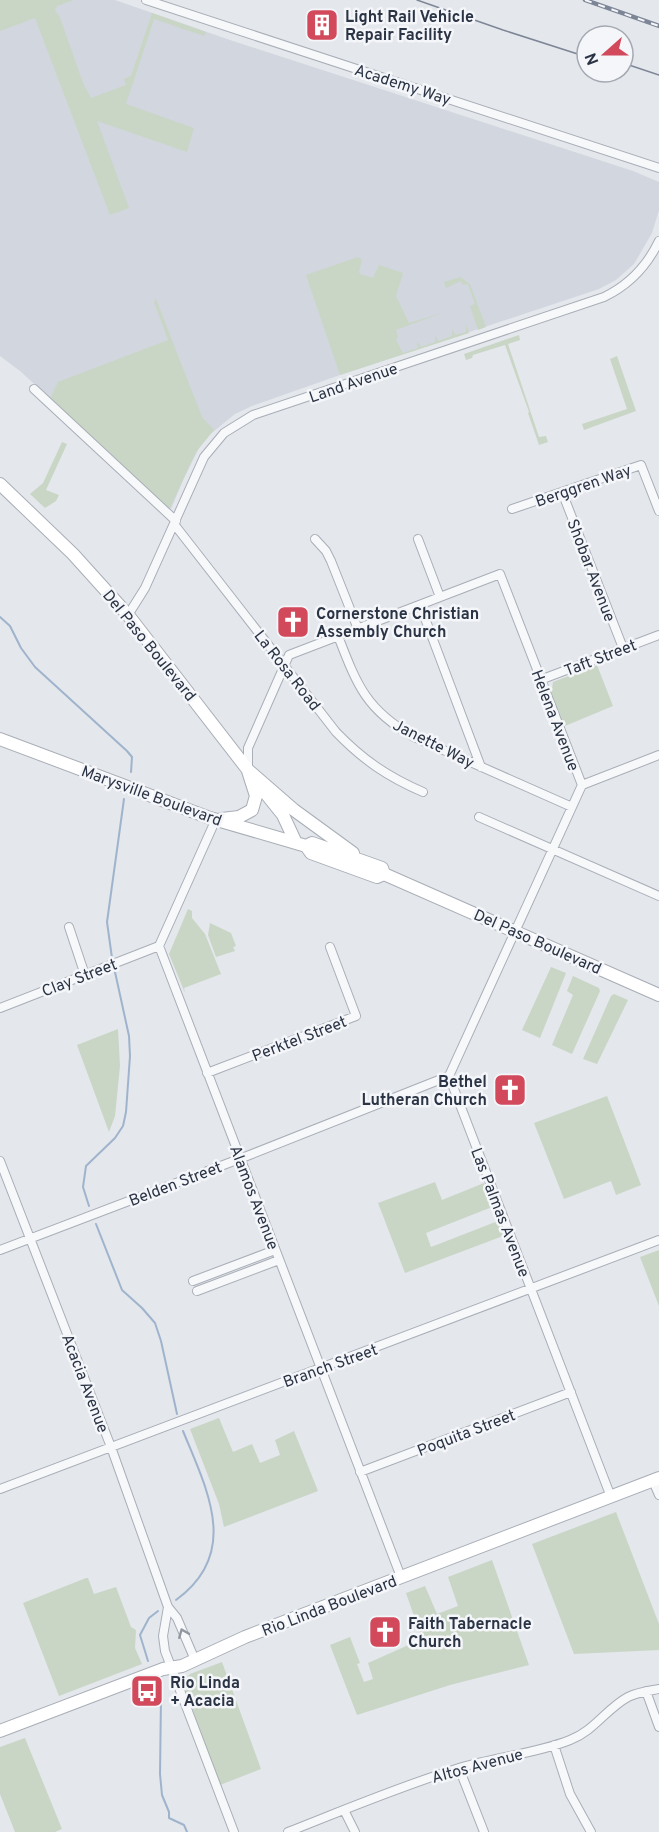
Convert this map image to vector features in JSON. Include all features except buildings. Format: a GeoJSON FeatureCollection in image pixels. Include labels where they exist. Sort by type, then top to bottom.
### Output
{"type":"FeatureCollection","features":[{"type":"Feature","properties":{"kind":"main road","name":"Del Paso Boulevard"},"geometry":{"type":"LineString","coordinates":[[0,484],[73,554],[128,615],[248,770],[294,810],[369,864]]}},
{"type":"Feature","properties":{"kind":"main road","name":"Marysville Boulevard"},"geometry":{"type":"LineString","coordinates":[[0,739],[216,819],[301,845],[311,853],[377,877],[384,874],[382,868],[312,843],[301,845]]}},
{"type":"Feature","properties":{"kind":"main road"},"geometry":{"type":"LineString","coordinates":[[216,819],[239,817],[252,810],[256,796],[248,770]]}},
{"type":"Feature","properties":{"kind":"main road"},"geometry":{"type":"LineString","coordinates":[[248,770],[283,815],[301,845]]}},
{"type":"Feature","properties":{"kind":"main road"},"geometry":{"type":"LineString","coordinates":[[294,810],[299,821],[301,845]]}},
{"type":"Feature","properties":{"kind":"main road","name":"Del Paso Boulevard"},"geometry":{"type":"LineString","coordinates":[[384,874],[659,994]]}},
{"type":"Feature","properties":{"kind":"main road","name":"Rio Linda Boulevard"},"geometry":{"type":"LineString","coordinates":[[0,1731],[195,1660],[245,1637],[656,1479]]}},
{"type":"Feature","properties":{"kind":"street","name":"Academy Way"},"geometry":{"type":"LineString","coordinates":[[146,0],[659,168]]}},
{"type":"Feature","properties":{"kind":"street","name":"Land Avenue"},"geometry":{"type":"LineString","coordinates":[[128,615],[140,598],[199,467],[208,451],[224,433],[243,420],[603,297],[627,283],[642,269],[659,241]]}},
{"type":"Feature","properties":{"kind":"street","name":"La Rosa Road"},"geometry":{"type":"LineString","coordinates":[[34,389],[175,522],[284,666],[350,747],[383,772],[423,792]]}},
{"type":"Feature","properties":{"kind":"street","name":"Berggren Way"},"geometry":{"type":"LineString","coordinates":[[512,509],[641,465],[659,511]]}},
{"type":"Feature","properties":{"kind":"street","name":"Shobar Avenue"},"geometry":{"type":"LineString","coordinates":[[562,492],[623,648]]}},
{"type":"Feature","properties":{"kind":"street"},"geometry":{"type":"LineString","coordinates":[[248,770],[248,748],[289,655],[440,597],[418,538]]}},
{"type":"Feature","properties":{"kind":"street"},"geometry":{"type":"LineString","coordinates":[[315,539],[331,561],[358,628]]}},
{"type":"Feature","properties":{"kind":"street","name":"Helena Avenue"},"geometry":{"type":"LineString","coordinates":[[440,597],[500,573],[582,785],[516,931]]}},
{"type":"Feature","properties":{"kind":"street"},"geometry":{"type":"LineString","coordinates":[[420,605],[481,767]]}},
{"type":"Feature","properties":{"kind":"street","name":"Taft Street"},"geometry":{"type":"LineString","coordinates":[[540,680],[659,634]]}},
{"type":"Feature","properties":{"kind":"street","name":"Janette Way"},"geometry":{"type":"LineString","coordinates":[[338,636],[355,681],[379,712],[414,737],[572,807]]}},
{"type":"Feature","properties":{"kind":"street"},"geometry":{"type":"LineString","coordinates":[[582,785],[659,755]]}},
{"type":"Feature","properties":{"kind":"street"},"geometry":{"type":"LineString","coordinates":[[479,817],[659,896]]}},
{"type":"Feature","properties":{"kind":"street"},"geometry":{"type":"LineString","coordinates":[[159,946],[216,819]]}},
{"type":"Feature","properties":{"kind":"street"},"geometry":{"type":"LineString","coordinates":[[69,927],[85,975]]}},
{"type":"Feature","properties":{"kind":"street"},"geometry":{"type":"LineString","coordinates":[[449,1076],[516,931]]}},
{"type":"Feature","properties":{"kind":"street","name":"Clay Street"},"geometry":{"type":"LineString","coordinates":[[0,1008],[159,946]]}},
{"type":"Feature","properties":{"kind":"street","name":"Alamos Avenue"},"geometry":{"type":"LineString","coordinates":[[159,946],[401,1577]]}},
{"type":"Feature","properties":{"kind":"street","name":"Perktel Street"},"geometry":{"type":"LineString","coordinates":[[207,1073],[356,1016],[330,947]]}},
{"type":"Feature","properties":{"kind":"street","name":"Belden Street"},"geometry":{"type":"LineString","coordinates":[[0,1250],[449,1076]]}},
{"type":"Feature","properties":{"kind":"street","name":"Las Palmas Avenue"},"geometry":{"type":"LineString","coordinates":[[449,1076],[611,1497]]}},
{"type":"Feature","properties":{"kind":"street","name":"Acacia Avenue"},"geometry":{"type":"LineString","coordinates":[[0,1161],[111,1447],[168,1607],[177,1618],[195,1660]]}},
{"type":"Feature","properties":{"kind":"street","name":"Branch Street"},"geometry":{"type":"LineString","coordinates":[[0,1489],[659,1240]]}},
{"type":"Feature","properties":{"kind":"street"},"geometry":{"type":"LineString","coordinates":[[193,1281],[275,1250]]}},
{"type":"Feature","properties":{"kind":"street"},"geometry":{"type":"LineString","coordinates":[[197,1291],[279,1260]]}},
{"type":"Feature","properties":{"kind":"street"},"geometry":{"type":"LineString","coordinates":[[204,1276],[207,1287]]}},
{"type":"Feature","properties":{"kind":"street","name":"Poquita Street"},"geometry":{"type":"LineString","coordinates":[[360,1472],[571,1392]]}},
{"type":"Feature","properties":{"kind":"street"},"geometry":{"type":"LineString","coordinates":[[656,1479],[659,1495]]}},
{"type":"Feature","properties":{"kind":"street","name":"Acacia Avenue"},"geometry":{"type":"LineString","coordinates":[[168,1607],[164,1636],[165,1651],[234,1832]]}},
{"type":"Feature","properties":{"kind":"street","name":"Altos Avenue"},"geometry":{"type":"LineString","coordinates":[[288,1832],[421,1780],[459,1768],[554,1745],[582,1735],[591,1730],[619,1703],[638,1693],[659,1689]]}},
{"type":"Feature","properties":{"kind":"street"},"geometry":{"type":"LineString","coordinates":[[646,1691],[659,1727]]}},
{"type":"Feature","properties":{"kind":"street"},"geometry":{"type":"LineString","coordinates":[[554,1745],[570,1794],[591,1832]]}},
{"type":"Feature","properties":{"kind":"street"},"geometry":{"type":"LineString","coordinates":[[459,1768],[484,1832]]}},
{"type":"Feature","properties":{"kind":"street"},"geometry":{"type":"LineString","coordinates":[[344,1810],[355,1832]]}},
{"type":"Feature","properties":{"kind":"shaded area"},"geometry":{"type":"Polygon","coordinates":[[[0,0],[115,0],[230,40],[633,171],[659,182],[659,210],[652,233],[634,264],[616,280],[599,289],[340,375],[235,414],[208,436],[200,446],[171,509],[20,371],[0,356],[0,0]]]}},
{"type":"Feature","properties":{"kind":"green space"},"geometry":{"type":"Polygon","coordinates":[[[0,0],[74,0],[57,6],[55,10],[59,15],[83,83],[91,98],[126,85],[124,79],[131,76],[152,13],[206,32],[204,36],[154,19],[126,104],[194,128],[187,152],[97,121],[129,208],[110,215],[35,18],[0,31],[0,0]]]}},
{"type":"Feature","properties":{"kind":"green space"},"geometry":{"type":"Polygon","coordinates":[[[358,257],[362,260],[360,274],[373,278],[379,265],[403,273],[396,296],[409,323],[442,313],[396,330],[398,337],[396,340],[403,353],[418,348],[417,341],[421,347],[435,342],[435,335],[438,341],[452,336],[452,329],[455,335],[466,332],[466,325],[469,333],[340,375],[306,275],[358,257]]]}},
{"type":"Feature","properties":{"kind":"green space"},"geometry":{"type":"Polygon","coordinates":[[[460,277],[470,284],[486,327],[478,330],[470,306],[475,304],[468,284],[463,285],[461,281],[446,288],[444,282],[460,277]]]}},
{"type":"Feature","properties":{"kind":"green space"},"geometry":{"type":"Polygon","coordinates":[[[156,299],[202,417],[214,430],[196,452],[169,510],[50,399],[58,382],[168,340],[154,302],[156,299]]]}},
{"type":"Feature","properties":{"kind":"green space"},"geometry":{"type":"Polygon","coordinates":[[[519,335],[520,340],[508,344],[539,437],[546,436],[548,442],[539,445],[505,345],[473,355],[472,358],[466,360],[464,354],[519,335]]]}},
{"type":"Feature","properties":{"kind":"green space"},"geometry":{"type":"Polygon","coordinates":[[[617,356],[636,411],[584,430],[582,424],[627,409],[610,359],[617,356]]]}},
{"type":"Feature","properties":{"kind":"green space"},"geometry":{"type":"Polygon","coordinates":[[[62,442],[67,444],[46,490],[59,495],[56,501],[45,508],[30,494],[43,483],[62,442]]]}},
{"type":"Feature","properties":{"kind":"green space"},"geometry":{"type":"Polygon","coordinates":[[[597,665],[613,706],[565,726],[551,695],[553,682],[597,665]]]}},
{"type":"Feature","properties":{"kind":"green space"},"geometry":{"type":"Polygon","coordinates":[[[188,909],[192,911],[192,918],[205,934],[221,974],[184,988],[185,993],[169,954],[188,909]]]}},
{"type":"Feature","properties":{"kind":"green space"},"geometry":{"type":"Polygon","coordinates":[[[210,923],[231,933],[236,946],[233,947],[235,951],[216,957],[208,935],[210,923]]]}},
{"type":"Feature","properties":{"kind":"green space"},"geometry":{"type":"Polygon","coordinates":[[[551,967],[566,973],[540,1038],[522,1030],[551,967]]]}},
{"type":"Feature","properties":{"kind":"green space"},"geometry":{"type":"Polygon","coordinates":[[[573,976],[599,988],[600,991],[572,1054],[552,1045],[573,995],[567,991],[573,976]]]}},
{"type":"Feature","properties":{"kind":"green space"},"geometry":{"type":"Polygon","coordinates":[[[614,994],[628,1000],[597,1064],[583,1059],[611,996],[614,994]]]}},
{"type":"Feature","properties":{"kind":"green space"},"geometry":{"type":"Polygon","coordinates":[[[118,1029],[120,1066],[115,1116],[109,1132],[77,1045],[118,1029]]]}},
{"type":"Feature","properties":{"kind":"green space"},"geometry":{"type":"Polygon","coordinates":[[[607,1096],[641,1185],[616,1195],[611,1181],[564,1199],[534,1123],[607,1096]]]}},
{"type":"Feature","properties":{"kind":"green space"},"geometry":{"type":"Polygon","coordinates":[[[435,1182],[442,1200],[484,1183],[492,1207],[426,1233],[431,1247],[498,1221],[503,1236],[405,1273],[378,1203],[435,1182]]]}},
{"type":"Feature","properties":{"kind":"green space"},"geometry":{"type":"Polygon","coordinates":[[[659,1250],[659,1306],[640,1257],[659,1250]]]}},
{"type":"Feature","properties":{"kind":"green space"},"geometry":{"type":"Polygon","coordinates":[[[219,1418],[233,1452],[252,1444],[260,1463],[280,1455],[275,1440],[294,1431],[318,1491],[224,1527],[219,1504],[190,1429],[219,1418]]]}},
{"type":"Feature","properties":{"kind":"green space"},"geometry":{"type":"Polygon","coordinates":[[[616,1512],[659,1624],[659,1650],[574,1654],[532,1544],[616,1512]]]}},
{"type":"Feature","properties":{"kind":"green space"},"geometry":{"type":"Polygon","coordinates":[[[492,1560],[529,1665],[450,1685],[357,1715],[330,1645],[350,1637],[360,1663],[357,1664],[364,1682],[373,1679],[368,1663],[422,1639],[406,1593],[425,1586],[437,1614],[458,1606],[448,1577],[492,1560]]]}},
{"type":"Feature","properties":{"kind":"green space"},"geometry":{"type":"Polygon","coordinates":[[[86,1578],[94,1594],[116,1587],[131,1627],[136,1630],[135,1648],[142,1664],[59,1696],[23,1603],[86,1578]]]}},
{"type":"Feature","properties":{"kind":"green space"},"geometry":{"type":"Polygon","coordinates":[[[222,1662],[261,1769],[220,1785],[184,1686],[186,1685],[185,1679],[190,1674],[222,1662]]]}},
{"type":"Feature","properties":{"kind":"green space"},"geometry":{"type":"Polygon","coordinates":[[[25,1738],[62,1829],[55,1832],[15,1832],[0,1794],[0,1747],[25,1738]]]}},
{"type":"Feature","properties":{"kind":"waterway"},"geometry":{"type":"LineString","coordinates":[[0,617],[10,626],[21,648],[35,667],[127,751],[132,757],[131,772]]}},
{"type":"Feature","properties":{"kind":"waterway"},"geometry":{"type":"LineString","coordinates":[[112,958],[107,922],[124,799]]}},
{"type":"Feature","properties":{"kind":"waterway"},"geometry":{"type":"LineString","coordinates":[[89,1206],[83,1187],[86,1166],[115,1138],[123,1126],[126,1112],[129,1036],[115,972]]}},
{"type":"Feature","properties":{"kind":"waterway"},"geometry":{"type":"LineString","coordinates":[[96,1224],[122,1290],[155,1323],[177,1414]]}},
{"type":"Feature","properties":{"kind":"waterway"},"geometry":{"type":"LineString","coordinates":[[176,1600],[196,1582],[208,1562],[213,1541],[213,1520],[208,1498],[183,1431]]}},
{"type":"Feature","properties":{"kind":"waterway"},"geometry":{"type":"LineString","coordinates":[[148,1661],[140,1635],[149,1618],[158,1611]]}},
{"type":"Feature","properties":{"kind":"waterway"},"geometry":{"type":"LineString","coordinates":[[158,1688],[161,1697],[162,1795],[169,1818],[184,1825],[187,1832]]}},
{"type":"Feature","properties":{"kind":"tram line"},"geometry":{"type":"LineString","coordinates":[[417,0],[575,53]]}},
{"type":"Feature","properties":{"kind":"tram line"},"geometry":{"type":"LineString","coordinates":[[635,67],[659,75]]}},
{"type":"Feature","properties":{"kind":"railway"},"geometry":{"type":"LineString","coordinates":[[585,0],[659,26]]}},
{"type":"Feature","properties":{"kind":"place","name":"Light Rail Vehicle Repair Facility"},"geometry":{"type":"Point","coordinates":[322,25]}},
{"type":"Feature","properties":{"kind":"place","name":"Cornerstone Christian Assembly Church"},"geometry":{"type":"Point","coordinates":[293,622]}},
{"type":"Feature","properties":{"kind":"place","name":"Bethel Lutheran Church"},"geometry":{"type":"Point","coordinates":[510,1090]}},
{"type":"Feature","properties":{"kind":"place","name":"Faith Tabernacle Church"},"geometry":{"type":"Point","coordinates":[385,1632]}},
{"type":"Feature","properties":{"kind":"place","name":"Rio Linda + Acacia"},"geometry":{"type":"Point","coordinates":[147,1691]}}]}
